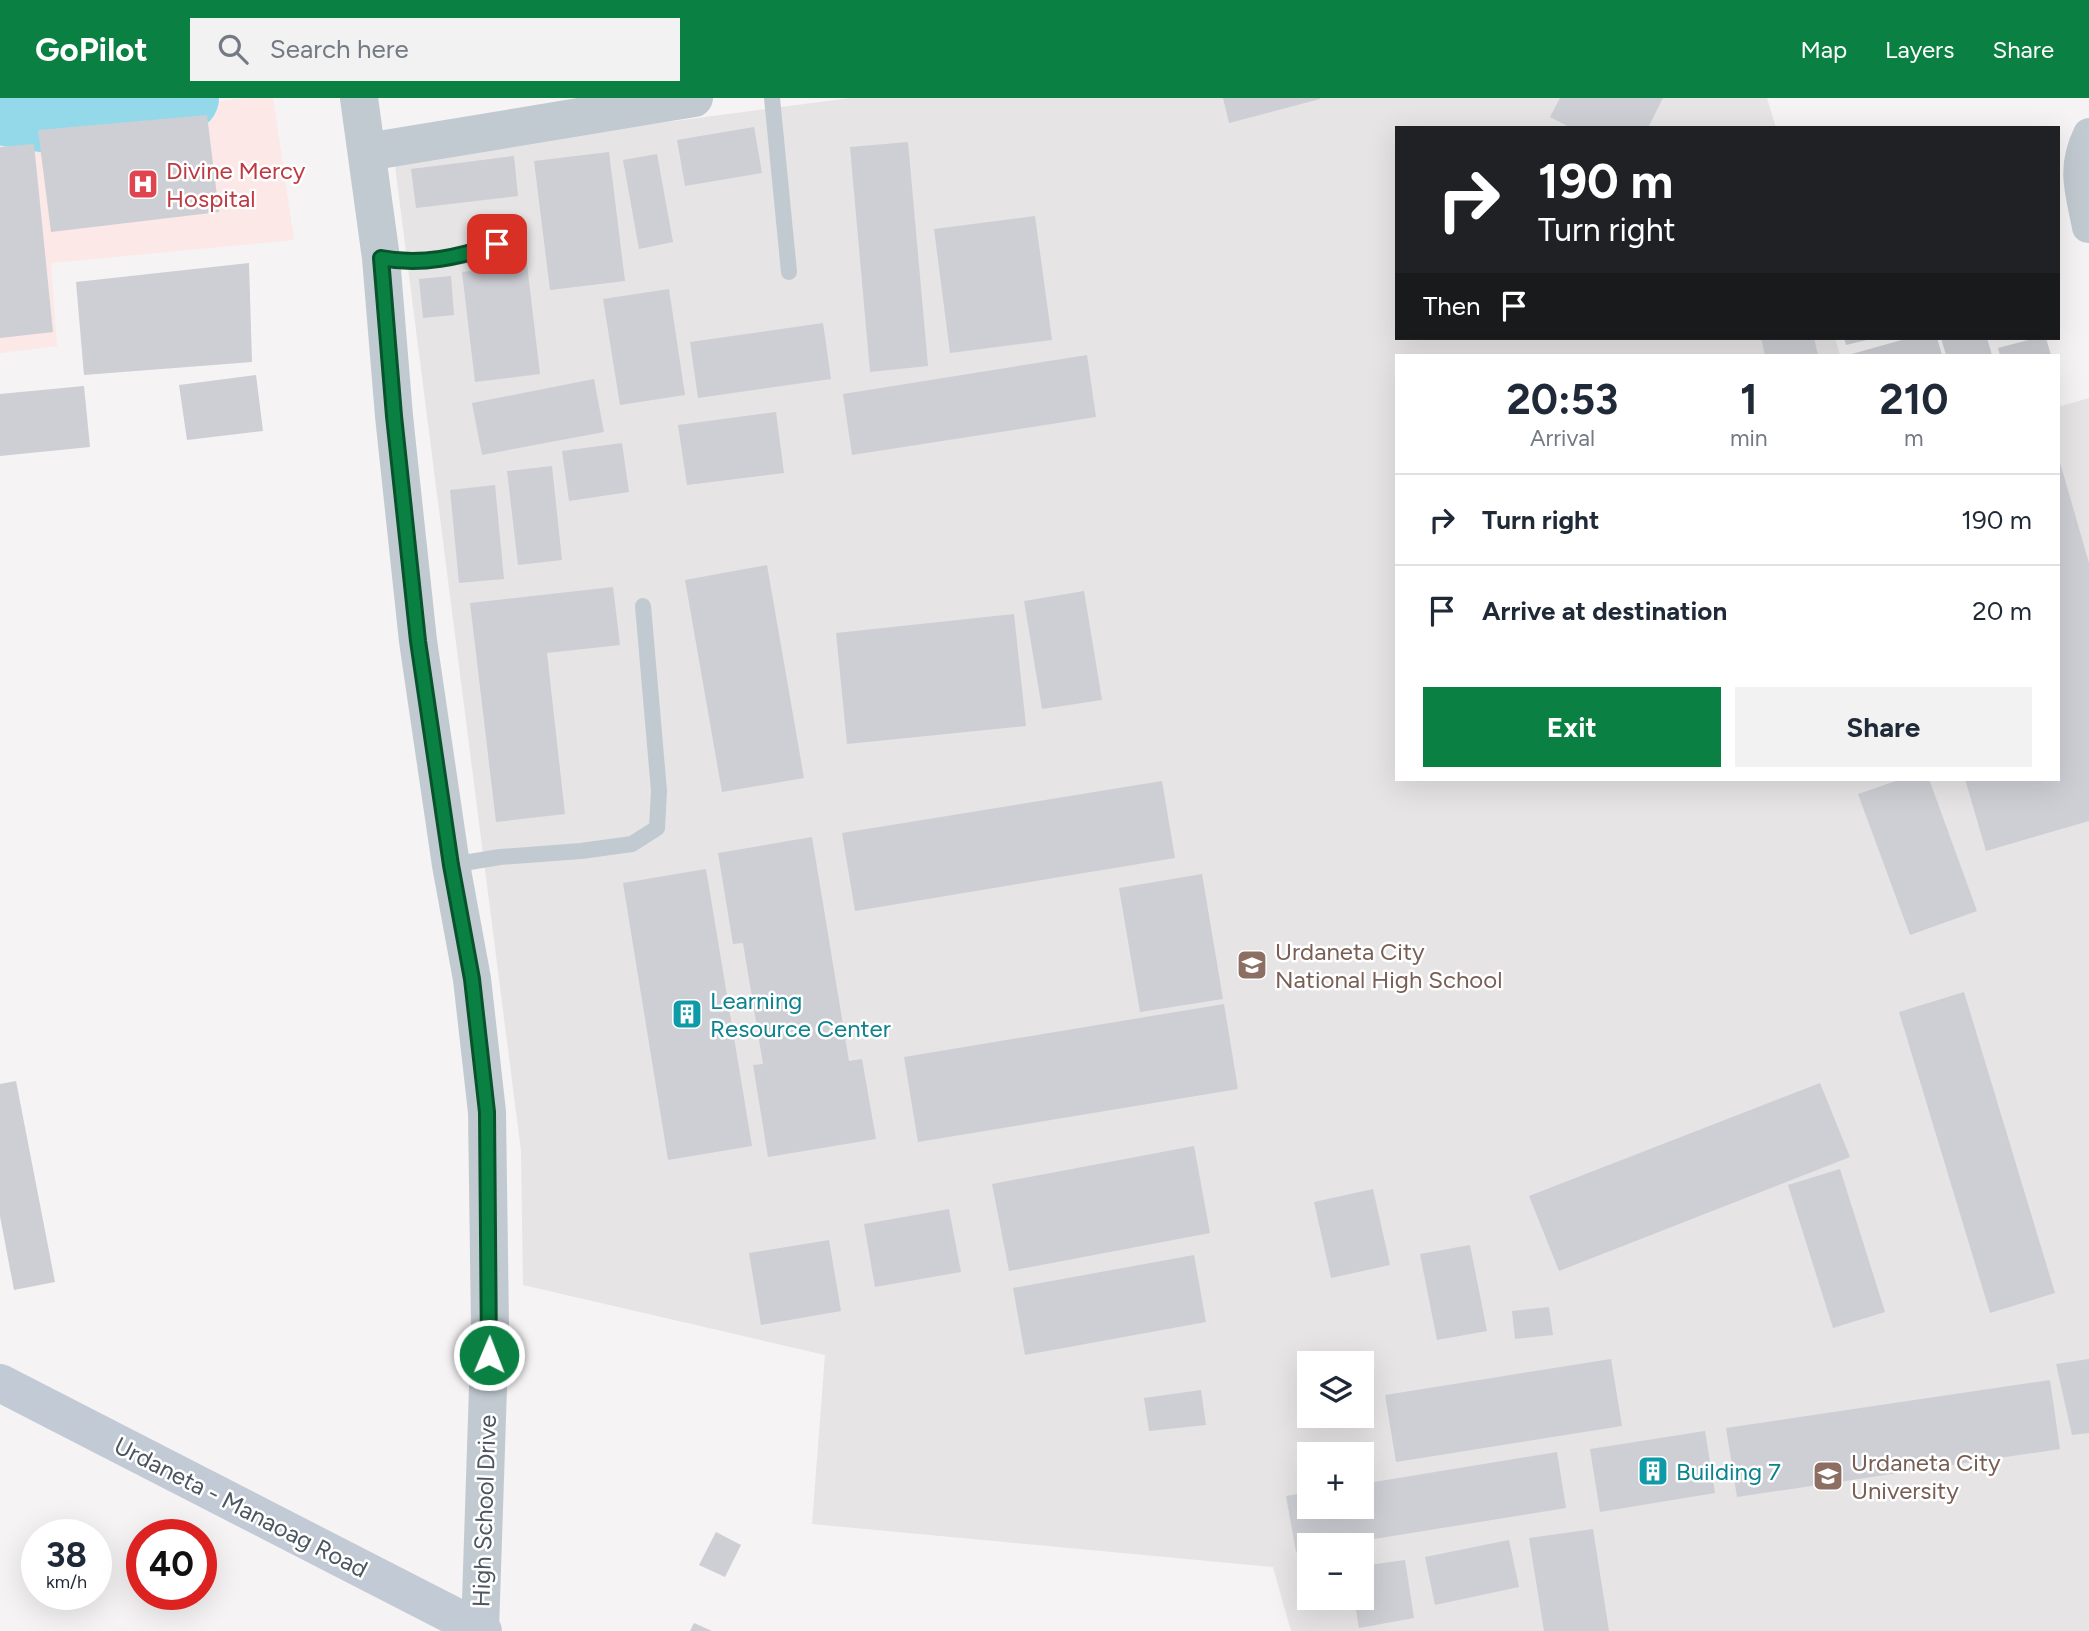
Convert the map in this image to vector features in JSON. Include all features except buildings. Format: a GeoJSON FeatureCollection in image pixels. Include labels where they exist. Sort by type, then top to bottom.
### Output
{"type":"FeatureCollection","features":[{"type":"Feature","properties":{"kind":"main road","name":"Urdaneta - Manaoag Road"},"geometry":{"type":"LineString","coordinates":[[0,1383],[482,1630]]}},
{"type":"Feature","properties":{"kind":"street"},"geometry":{"type":"LineString","coordinates":[[367,152],[694,98]]}},
{"type":"Feature","properties":{"kind":"street","name":"High School Drive"},"geometry":{"type":"LineString","coordinates":[[359,99],[381,258],[394,416],[418,641],[451,865],[472,979],[487,1112],[491,1327],[482,1630]]}},
{"type":"Feature","properties":{"kind":"street"},"geometry":{"type":"LineString","coordinates":[[2088,228],[2078,176],[2080,153],[2089,134]]}},
{"type":"Feature","properties":{"kind":"lane"},"geometry":{"type":"LineString","coordinates":[[772,98],[789,272]]}},
{"type":"Feature","properties":{"kind":"lane"},"geometry":{"type":"LineString","coordinates":[[381,258],[400,262],[460,257],[497,244],[513,228]]}},
{"type":"Feature","properties":{"kind":"lane"},"geometry":{"type":"LineString","coordinates":[[451,865],[500,857],[632,844],[657,828],[659,791],[643,606]]}},
{"type":"Feature","properties":{"kind":"shaded area","name":"Divine Mercy Hospital"},"geometry":{"type":"Polygon","coordinates":[[[246,98],[273,98],[294,240],[51,263],[57,346],[0,353],[0,128],[246,98]]]}},
{"type":"Feature","properties":{"kind":"shaded area","name":"Urdaneta City National High School"},"geometry":{"type":"Polygon","coordinates":[[[850,98],[1767,98],[1775,126],[1395,126],[1395,340],[1836,340],[1840,354],[1395,354],[1395,781],[2060,781],[2060,406],[2089,398],[2089,1631],[1291,1631],[1273,1567],[812,1524],[825,1355],[523,1285],[521,1151],[394,158],[850,98]]]}},
{"type":"Feature","properties":{"kind":"waterway"},"geometry":{"type":"LineString","coordinates":[[0,111],[72,123],[185,98]]}},
{"type":"Feature","properties":{"kind":"place","name":"Divine Mercy Hospital"},"geometry":{"type":"Point","coordinates":[143,184]}},
{"type":"Feature","properties":{"kind":"place","name":"Urdaneta City National High School"},"geometry":{"type":"Point","coordinates":[1252,965]}},
{"type":"Feature","properties":{"kind":"place","name":"Learning Resource Center"},"geometry":{"type":"Point","coordinates":[687,1014]}},
{"type":"Feature","properties":{"kind":"place","name":"Building 7"},"geometry":{"type":"Point","coordinates":[1653,1471]}},
{"type":"Feature","properties":{"kind":"place","name":"Urdaneta City University"},"geometry":{"type":"Point","coordinates":[1828,1476]}},
{"type":"Feature","properties":{"kind":"route"},"geometry":{"type":"LineString","coordinates":[[489,1355],[491,1327],[487,1112],[472,979],[451,865],[418,641],[394,416],[381,258],[400,262],[460,257],[497,244]]}}]}
